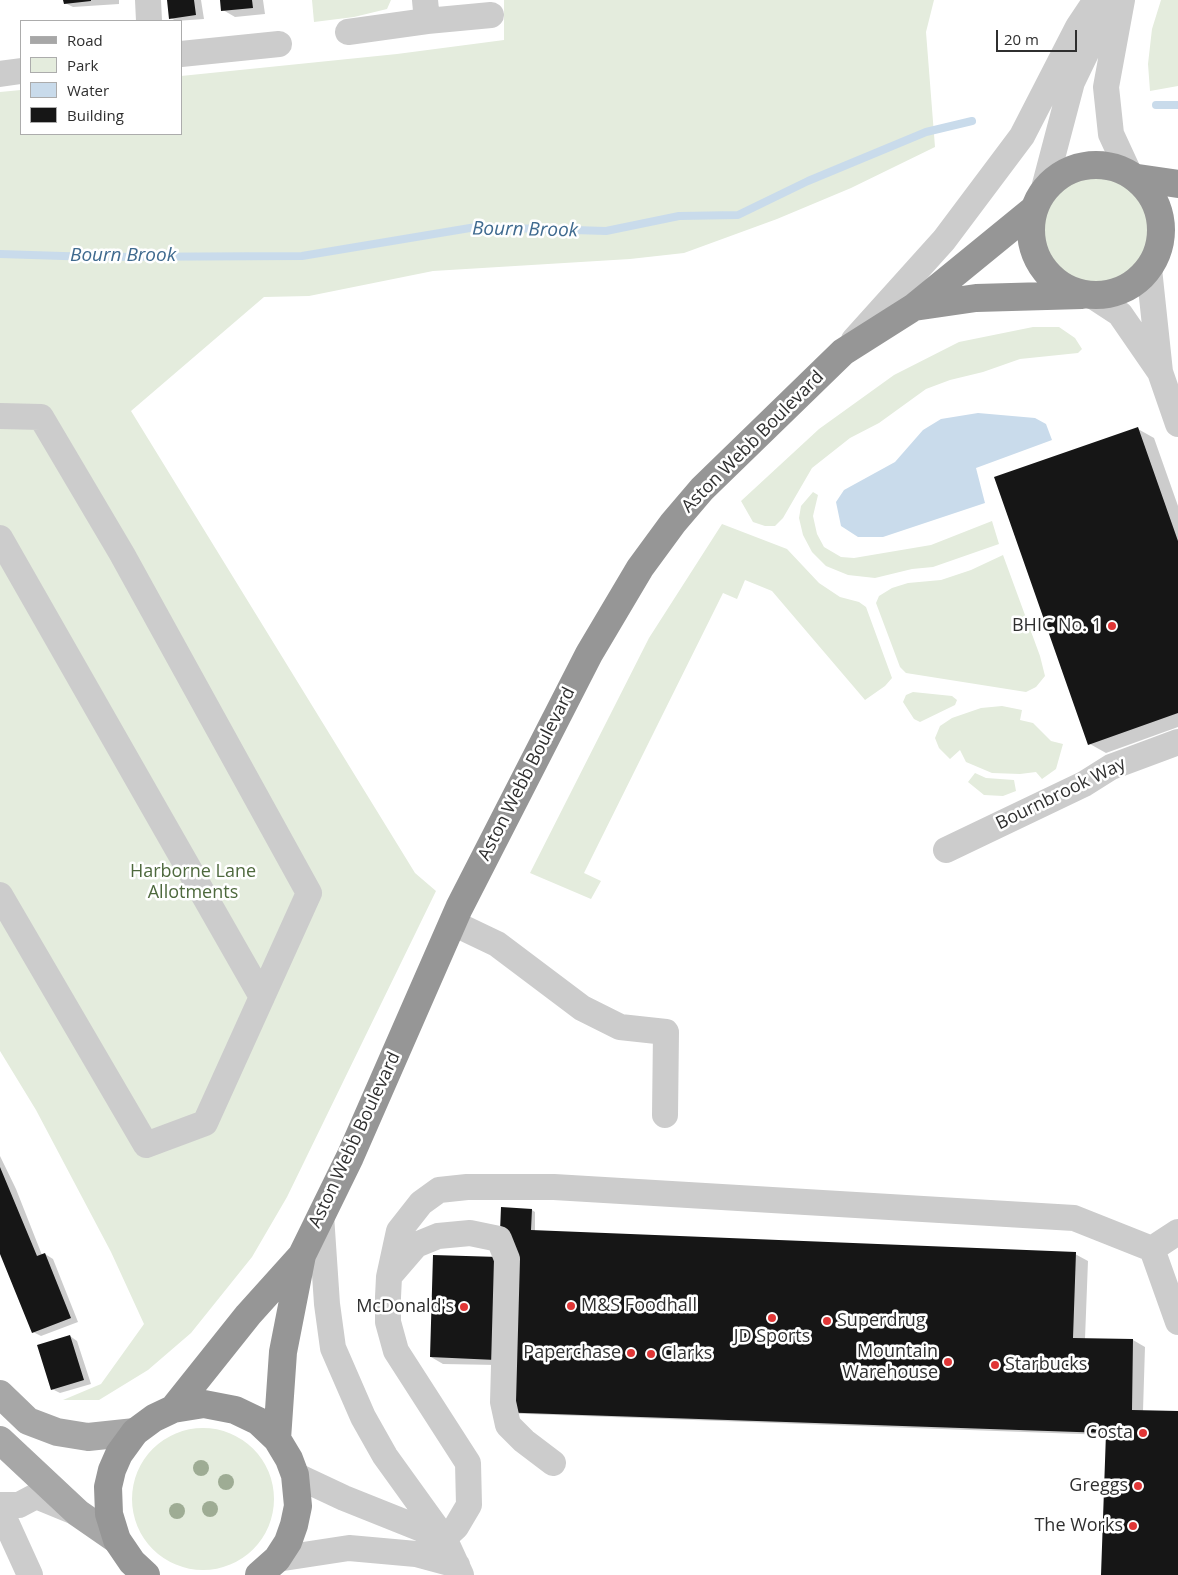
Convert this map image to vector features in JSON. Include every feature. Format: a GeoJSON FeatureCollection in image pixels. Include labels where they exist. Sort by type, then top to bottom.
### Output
{"type":"FeatureCollection","features":[{"type":"Feature","properties":{"kind":"highway"},"geometry":{"type":"LineString","coordinates":[[1178,184],[1134,176],[1114,166],[1094,164],[1073,168],[1056,177],[1038,200],[1031,228],[1033,248],[1042,266],[1055,281],[1072,291],[1092,295],[1113,293],[1133,284],[1149,269],[1178,254]]}},
{"type":"Feature","properties":{"kind":"highway"},"geometry":{"type":"LineString","coordinates":[[1134,176],[1148,189],[1159,208],[1162,229],[1159,250],[1149,269]]}},
{"type":"Feature","properties":{"kind":"highway","name":"Aston Webb Boulevard"},"geometry":{"type":"LineString","coordinates":[[173,1409],[248,1315],[302,1255],[350,1157],[453,922],[589,654],[640,568],[673,523],[702,489],[843,352],[914,307],[1038,200]]}},
{"type":"Feature","properties":{"kind":"highway","name":"Aston Webb Boulevard"},"geometry":{"type":"LineString","coordinates":[[914,307],[976,298],[1092,295]]}},
{"type":"Feature","properties":{"kind":"highway","name":"Aston Webb Boulevard"},"geometry":{"type":"LineString","coordinates":[[277,1439],[283,1352],[302,1255]]}},
{"type":"Feature","properties":{"kind":"highway"},"geometry":{"type":"LineString","coordinates":[[137,1571],[117,1540],[109,1514],[108,1488],[119,1454],[135,1432],[154,1418],[173,1409],[204,1404],[235,1410],[258,1421],[277,1439],[290,1459],[295,1474],[298,1506],[288,1542],[268,1567]]}},
{"type":"Feature","properties":{"kind":"main road"},"geometry":{"type":"LineString","coordinates":[[0,1394],[28,1421],[57,1432],[88,1438],[135,1432]]}},
{"type":"Feature","properties":{"kind":"main road"},"geometry":{"type":"LineString","coordinates":[[0,1440],[78,1513],[117,1540]]}},
{"type":"Feature","properties":{"kind":"street"},"geometry":{"type":"LineString","coordinates":[[148,0],[149,20]]}},
{"type":"Feature","properties":{"kind":"street","name":"Aston Webb Boulevard"},"geometry":{"type":"LineString","coordinates":[[843,352],[944,240],[1022,136],[1078,27],[1096,0]]}},
{"type":"Feature","properties":{"kind":"street"},"geometry":{"type":"LineString","coordinates":[[1038,200],[1072,82],[1112,0]]}},
{"type":"Feature","properties":{"kind":"street"},"geometry":{"type":"LineString","coordinates":[[1122,0],[1106,87],[1111,134],[1134,176]]}},
{"type":"Feature","properties":{"kind":"street"},"geometry":{"type":"LineString","coordinates":[[348,32],[426,10],[491,15]]}},
{"type":"Feature","properties":{"kind":"street"},"geometry":{"type":"LineString","coordinates":[[182,54],[279,44]]}},
{"type":"Feature","properties":{"kind":"street"},"geometry":{"type":"LineString","coordinates":[[0,74],[20,72]]}},
{"type":"Feature","properties":{"kind":"street"},"geometry":{"type":"LineString","coordinates":[[1149,269],[1160,372],[1178,424]]}},
{"type":"Feature","properties":{"kind":"street"},"geometry":{"type":"LineString","coordinates":[[1092,295],[1120,314],[1160,372]]}},
{"type":"Feature","properties":{"kind":"street"},"geometry":{"type":"LineString","coordinates":[[0,416],[41,417],[127,563],[309,893],[205,1123],[146,1144],[0,894]]}},
{"type":"Feature","properties":{"kind":"street"},"geometry":{"type":"LineString","coordinates":[[0,538],[262,997]]}},
{"type":"Feature","properties":{"kind":"street","name":"Bournbrook Way"},"geometry":{"type":"LineString","coordinates":[[946,850],[1084,784],[1111,767],[1178,742]]}},
{"type":"Feature","properties":{"kind":"street"},"geometry":{"type":"LineString","coordinates":[[453,922],[497,944],[582,1008],[620,1027],[666,1032],[664,1115]]}},
{"type":"Feature","properties":{"kind":"street"},"geometry":{"type":"LineString","coordinates":[[444,1538],[456,1527],[469,1505],[468,1462],[396,1351],[388,1322],[389,1277],[399,1231],[414,1211],[439,1190],[467,1187],[554,1187],[1074,1218],[1152,1249],[1178,1322]]}},
{"type":"Feature","properties":{"kind":"street"},"geometry":{"type":"LineString","coordinates":[[322,1215],[327,1304],[333,1348],[353,1397],[385,1456],[444,1538],[459,1570]]}},
{"type":"Feature","properties":{"kind":"street"},"geometry":{"type":"LineString","coordinates":[[1152,1249],[1178,1232]]}},
{"type":"Feature","properties":{"kind":"street"},"geometry":{"type":"LineString","coordinates":[[389,1277],[416,1245],[438,1236],[470,1233],[499,1239],[507,1259],[503,1402],[508,1425],[524,1441],[553,1463]]}},
{"type":"Feature","properties":{"kind":"street"},"geometry":{"type":"LineString","coordinates":[[295,1474],[344,1498],[444,1538]]}},
{"type":"Feature","properties":{"kind":"street"},"geometry":{"type":"LineString","coordinates":[[0,1505],[19,1505],[36,1496],[78,1513]]}},
{"type":"Feature","properties":{"kind":"street"},"geometry":{"type":"LineString","coordinates":[[0,1509],[30,1575]]}},
{"type":"Feature","properties":{"kind":"street"},"geometry":{"type":"LineString","coordinates":[[268,1567],[349,1548],[416,1554],[459,1570]]}},
{"type":"Feature","properties":{"kind":"green space"},"geometry":{"type":"Polygon","coordinates":[[[312,0],[391,0],[387,9],[354,17],[314,22],[312,0]]]}},
{"type":"Feature","properties":{"kind":"green space","name":"Harborne Lane Allotments"},"geometry":{"type":"Polygon","coordinates":[[[504,0],[934,0],[926,32],[935,147],[851,188],[777,219],[684,253],[630,259],[433,271],[309,296],[264,297],[131,411],[415,873],[436,891],[287,1197],[252,1257],[191,1333],[148,1370],[99,1400],[63,1400],[101,1384],[144,1324],[111,1252],[36,1110],[0,1051],[0,92],[20,90],[20,135],[182,135],[182,76],[397,54],[504,40],[504,0]]]}},
{"type":"Feature","properties":{"kind":"green space"},"geometry":{"type":"Polygon","coordinates":[[[1161,0],[1178,0],[1178,86],[1150,91],[1148,64],[1152,29],[1161,0]]]}},
{"type":"Feature","properties":{"kind":"green space"},"geometry":{"type":"Polygon","coordinates":[[[1097,176],[1118,180],[1135,192],[1147,209],[1151,230],[1147,251],[1135,268],[1118,280],[1097,284],[1076,280],[1059,268],[1047,251],[1043,230],[1047,209],[1059,192],[1076,180],[1097,176]]]}},
{"type":"Feature","properties":{"kind":"green space"},"geometry":{"type":"Polygon","coordinates":[[[1033,327],[1059,327],[1075,338],[1082,349],[1078,353],[1020,359],[926,389],[879,423],[850,438],[812,468],[783,518],[775,526],[765,526],[753,522],[741,501],[819,429],[894,375],[959,342],[1033,327]]]}},
{"type":"Feature","properties":{"kind":"green space"},"geometry":{"type":"Polygon","coordinates":[[[813,492],[818,495],[813,516],[817,534],[824,547],[841,557],[854,558],[931,545],[992,521],[999,544],[933,567],[912,569],[875,578],[848,575],[826,566],[812,552],[803,535],[799,518],[801,506],[813,492]]]}},
{"type":"Feature","properties":{"kind":"green space"},"geometry":{"type":"Polygon","coordinates":[[[722,524],[787,549],[819,583],[840,597],[859,602],[866,607],[892,678],[885,686],[865,700],[772,591],[745,580],[737,599],[723,593],[584,873],[601,881],[591,899],[530,873],[649,638],[722,524]]]}},
{"type":"Feature","properties":{"kind":"green space"},"geometry":{"type":"Polygon","coordinates":[[[1003,555],[1040,656],[1045,676],[1036,687],[1026,692],[906,673],[900,667],[876,603],[879,596],[892,588],[908,583],[941,580],[971,570],[1003,555]]]}},
{"type":"Feature","properties":{"kind":"green space"},"geometry":{"type":"Polygon","coordinates":[[[913,692],[952,696],[957,700],[955,705],[920,722],[914,719],[903,702],[906,695],[913,692]]]}},
{"type":"Feature","properties":{"kind":"green space"},"geometry":{"type":"Polygon","coordinates":[[[1002,706],[1022,710],[1020,720],[1033,723],[1051,741],[1063,744],[1056,769],[1042,779],[1036,772],[1020,774],[992,773],[966,762],[960,750],[950,759],[939,748],[935,738],[940,726],[952,718],[981,708],[1002,706]]]}},
{"type":"Feature","properties":{"kind":"green space"},"geometry":{"type":"Polygon","coordinates":[[[975,773],[986,778],[1014,780],[1016,791],[1003,796],[984,795],[968,782],[975,773]]]}},
{"type":"Feature","properties":{"kind":"green space"},"geometry":{"type":"Polygon","coordinates":[[[203,1428],[230,1434],[242,1440],[253,1449],[262,1460],[268,1472],[274,1499],[268,1526],[262,1538],[253,1549],[242,1558],[230,1564],[203,1570],[176,1564],[164,1558],[153,1549],[144,1538],[138,1526],[132,1499],[138,1472],[144,1460],[153,1449],[164,1440],[176,1434],[203,1428]]]}},
{"type":"Feature","properties":{"kind":"water"},"geometry":{"type":"Polygon","coordinates":[[[978,413],[1035,418],[1046,424],[1052,440],[976,468],[985,503],[883,537],[858,537],[841,526],[836,502],[844,490],[895,462],[923,430],[941,419],[978,413]]]}},
{"type":"Feature","properties":{"kind":"building"},"geometry":{"type":"Polygon","coordinates":[[[63,0],[91,0],[91,1],[64,4],[63,0]]]}},
{"type":"Feature","properties":{"kind":"building"},"geometry":{"type":"Polygon","coordinates":[[[167,0],[194,0],[196,15],[169,19],[167,0]]]}},
{"type":"Feature","properties":{"kind":"building"},"geometry":{"type":"Polygon","coordinates":[[[220,0],[252,0],[253,8],[221,11],[220,0]]]}},
{"type":"Feature","properties":{"kind":"building","name":"BHIC No. 1"},"geometry":{"type":"Polygon","coordinates":[[[1138,427],[1178,541],[1178,713],[1088,745],[994,477],[1138,427]]]}},
{"type":"Feature","properties":{"kind":"building"},"geometry":{"type":"Polygon","coordinates":[[[0,1167],[37,1256],[45,1253],[71,1318],[32,1333],[0,1254],[0,1167]]]}},
{"type":"Feature","properties":{"kind":"building"},"geometry":{"type":"Polygon","coordinates":[[[501,1207],[532,1209],[531,1230],[1076,1252],[1073,1338],[1133,1339],[1132,1410],[1178,1411],[1178,1575],[1101,1575],[1106,1433],[495,1412],[496,1360],[430,1357],[433,1255],[499,1257],[501,1207]]]}},
{"type":"Feature","properties":{"kind":"building"},"geometry":{"type":"Polygon","coordinates":[[[70,1335],[84,1380],[51,1390],[37,1345],[70,1335]]]}},
{"type":"Feature","properties":{"kind":"waterway","name":"Bourn Brook"},"geometry":{"type":"LineString","coordinates":[[1156,105],[1178,105]]}},
{"type":"Feature","properties":{"kind":"waterway","name":"Bourn Brook"},"geometry":{"type":"LineString","coordinates":[[0,254],[94,257],[302,256],[476,227],[606,231],[679,216],[738,215],[808,181],[926,132],[972,121]]}},
{"type":"Feature","properties":{"kind":"place","name":"BHIC No. 1"},"geometry":{"type":"Point","coordinates":[1112,626]}},
{"type":"Feature","properties":{"kind":"place","name":"M&S Foodhall"},"geometry":{"type":"Point","coordinates":[571,1306]}},
{"type":"Feature","properties":{"kind":"place","name":"McDonald's"},"geometry":{"type":"Point","coordinates":[464,1307]}},
{"type":"Feature","properties":{"kind":"place","name":"JD Sports"},"geometry":{"type":"Point","coordinates":[772,1318]}},
{"type":"Feature","properties":{"kind":"place","name":"Superdrug"},"geometry":{"type":"Point","coordinates":[827,1321]}},
{"type":"Feature","properties":{"kind":"place","name":"Paperchase"},"geometry":{"type":"Point","coordinates":[631,1353]}},
{"type":"Feature","properties":{"kind":"place","name":"Clarks"},"geometry":{"type":"Point","coordinates":[651,1354]}},
{"type":"Feature","properties":{"kind":"place","name":"Mountain Warehouse"},"geometry":{"type":"Point","coordinates":[948,1362]}},
{"type":"Feature","properties":{"kind":"place","name":"Starbucks"},"geometry":{"type":"Point","coordinates":[995,1365]}},
{"type":"Feature","properties":{"kind":"place","name":"Costa"},"geometry":{"type":"Point","coordinates":[1143,1433]}},
{"type":"Feature","properties":{"kind":"place","name":"Greggs"},"geometry":{"type":"Point","coordinates":[1138,1486]}},
{"type":"Feature","properties":{"kind":"place","name":"The Works"},"geometry":{"type":"Point","coordinates":[1133,1526]}}]}
